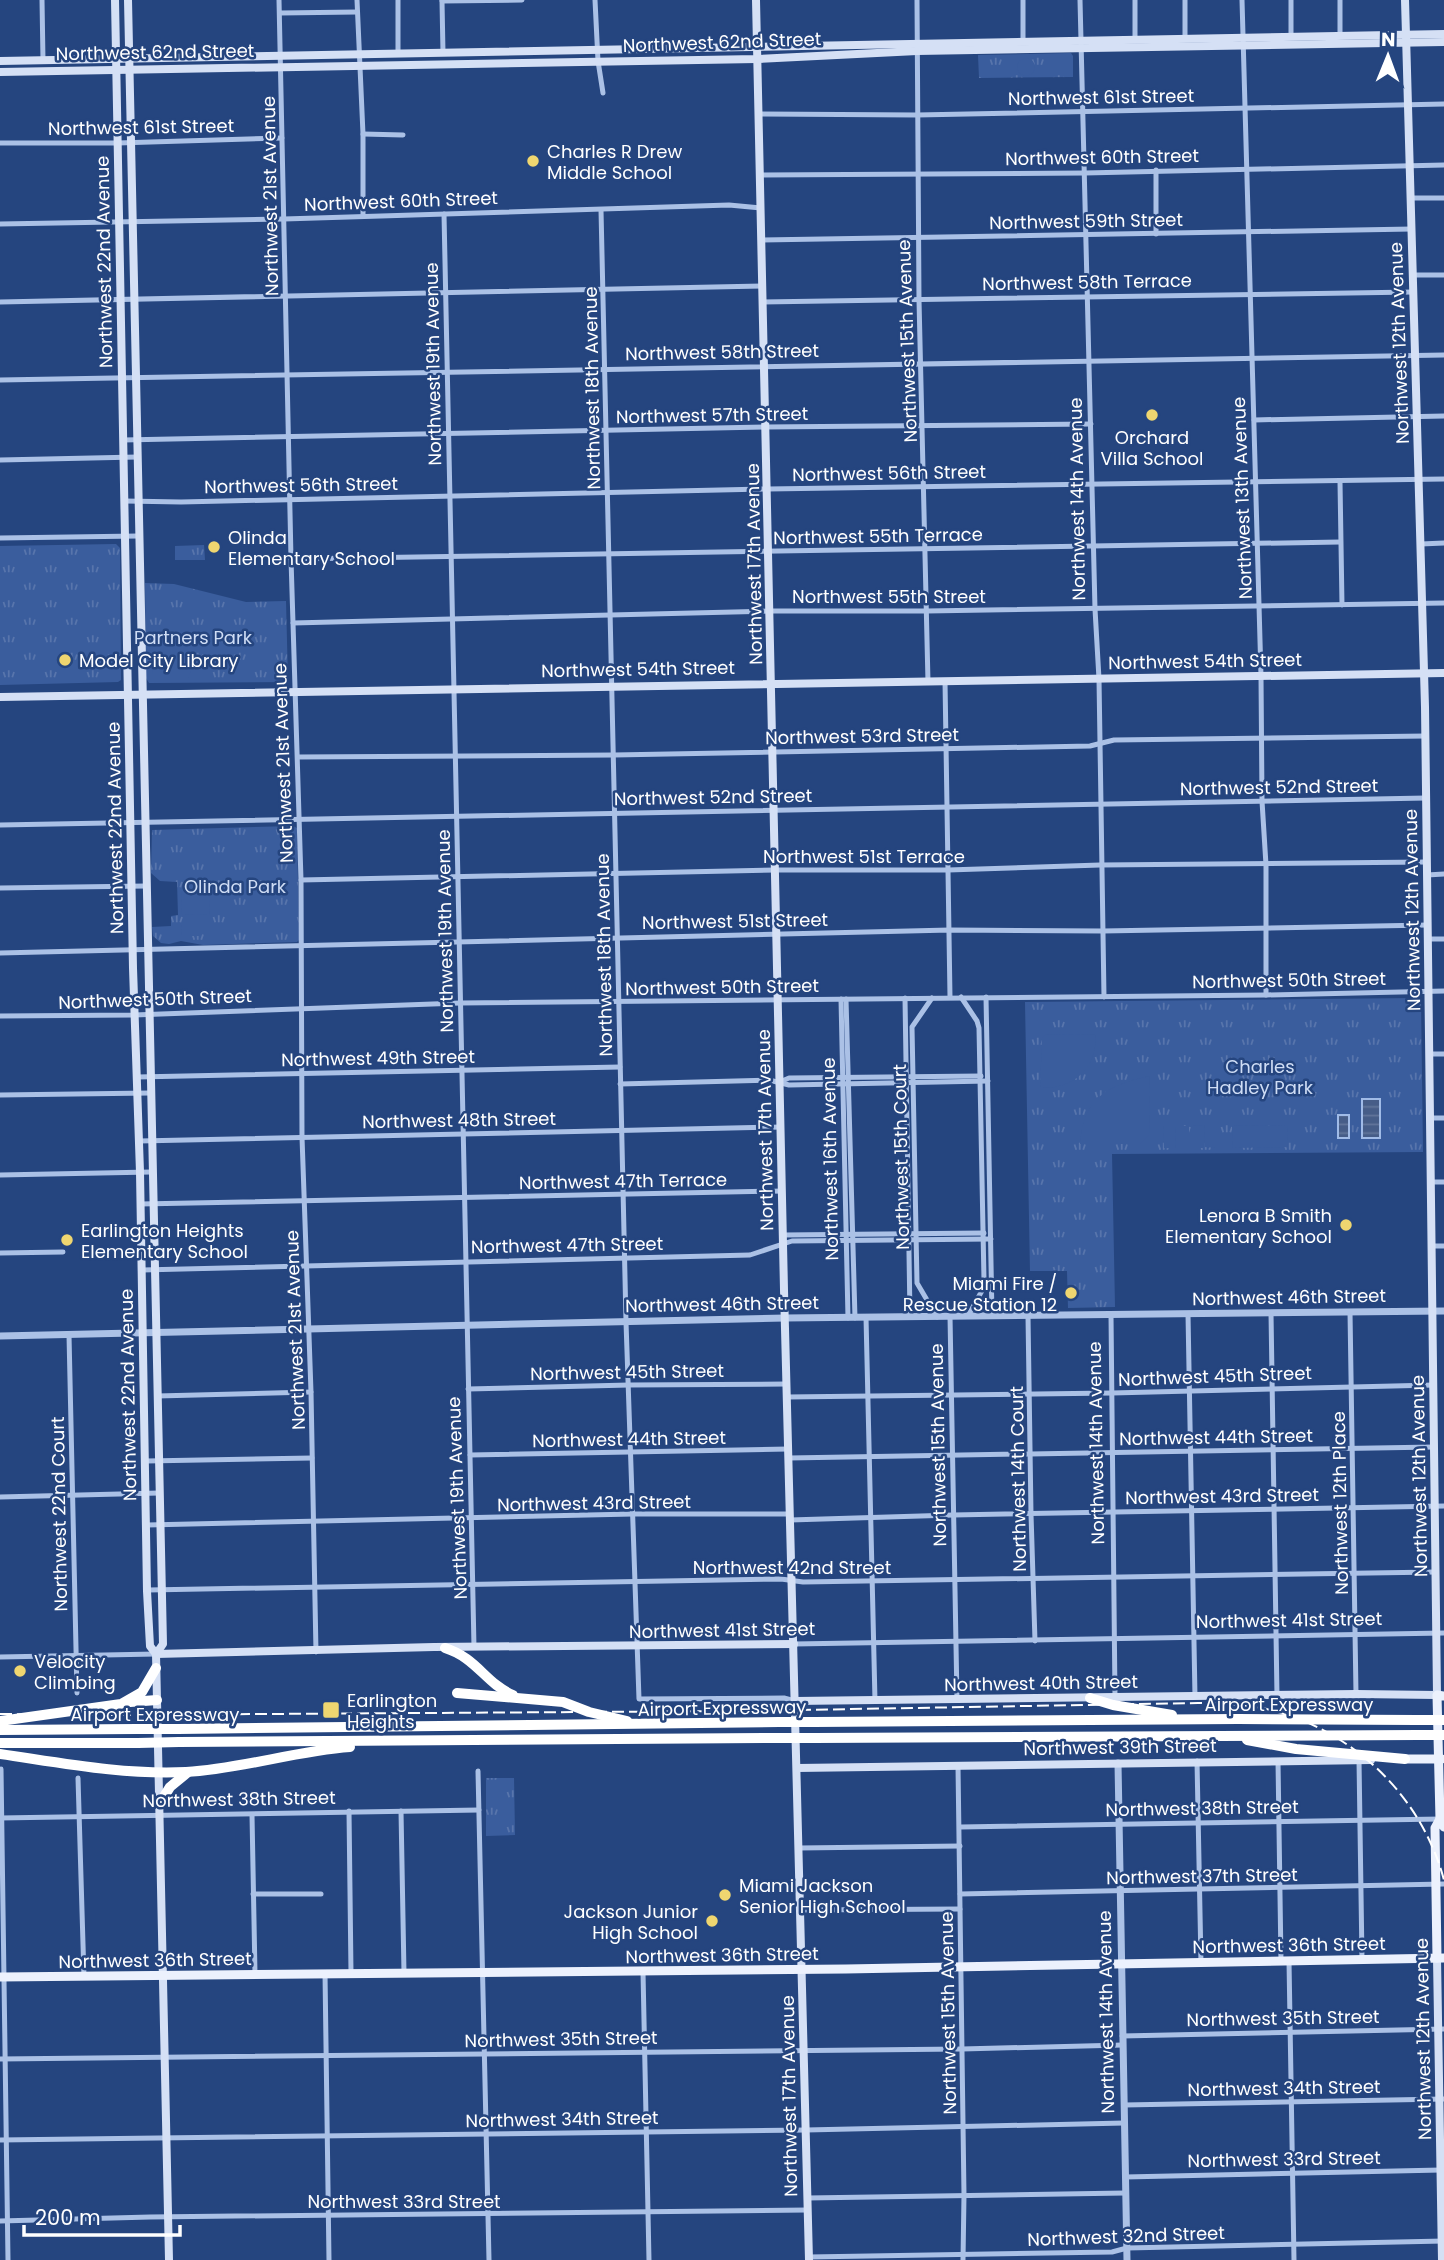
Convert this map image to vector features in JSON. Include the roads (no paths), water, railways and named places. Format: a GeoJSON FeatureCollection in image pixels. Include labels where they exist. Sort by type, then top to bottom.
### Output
{"type":"FeatureCollection","features":[{"type":"Feature","properties":{"kind":"highway"},"geometry":{"type":"LineString","coordinates":[[445,1647],[466,1656],[503,1691],[527,1698]]}},
{"type":"Feature","properties":{"kind":"highway"},"geometry":{"type":"LineString","coordinates":[[121,1703],[142,1692],[156,1668]]}},
{"type":"Feature","properties":{"kind":"highway"},"geometry":{"type":"LineString","coordinates":[[457,1693],[564,1702],[589,1712],[644,1725]]}},
{"type":"Feature","properties":{"kind":"highway"},"geometry":{"type":"LineString","coordinates":[[1090,1698],[1127,1708],[1211,1719]]}},
{"type":"Feature","properties":{"kind":"highway"},"geometry":{"type":"LineString","coordinates":[[0,1721],[157,1700]]}},
{"type":"Feature","properties":{"kind":"highway","name":"Airport Expressway"},"geometry":{"type":"LineString","coordinates":[[0,1730],[1211,1719],[1444,1720]]}},
{"type":"Feature","properties":{"kind":"highway","name":"Airport Expressway"},"geometry":{"type":"LineString","coordinates":[[0,1743],[1444,1735]]}},
{"type":"Feature","properties":{"kind":"highway"},"geometry":{"type":"LineString","coordinates":[[1236,1737],[1284,1747],[1405,1759]]}},
{"type":"Feature","properties":{"kind":"highway"},"geometry":{"type":"LineString","coordinates":[[0,1754],[137,1773],[189,1772],[330,1749],[426,1742]]}},
{"type":"Feature","properties":{"kind":"highway"},"geometry":{"type":"LineString","coordinates":[[160,1803],[173,1783],[189,1772]]}},
{"type":"Feature","properties":{"kind":"main road","name":"Northwest 22nd Avenue"},"geometry":{"type":"LineString","coordinates":[[115,0],[132,951],[140,1172],[149,1646],[156,1654]]}},
{"type":"Feature","properties":{"kind":"main road","name":"Northwest 22nd Avenue"},"geometry":{"type":"LineString","coordinates":[[128,0],[150,1140],[163,1644],[156,1654],[156,1668],[169,2260]]}},
{"type":"Feature","properties":{"kind":"main road","name":"Northwest 17th Avenue"},"geometry":{"type":"LineString","coordinates":[[756,0],[786,1384],[809,2259]]}},
{"type":"Feature","properties":{"kind":"main road","name":"Northwest 12th Avenue"},"geometry":{"type":"LineString","coordinates":[[1405,0],[1426,736],[1434,1447],[1440,1506],[1436,1572],[1440,1633],[1443,1822],[1435,1828],[1440,1885],[1443,2260]]}},
{"type":"Feature","properties":{"kind":"main road","name":"Northwest 62nd Street"},"geometry":{"type":"LineString","coordinates":[[0,61],[360,53],[1406,38],[1444,34]]}},
{"type":"Feature","properties":{"kind":"main road","name":"Northwest 62nd Street"},"geometry":{"type":"LineString","coordinates":[[0,72],[757,59],[1023,41],[1081,44],[1135,39],[1244,41],[1340,36],[1444,42]]}},
{"type":"Feature","properties":{"kind":"main road","name":"Northwest 54th Street"},"geometry":{"type":"LineString","coordinates":[[0,697],[1444,673]]}},
{"type":"Feature","properties":{"kind":"main road","name":"Northwest 41st Street"},"geometry":{"type":"LineString","coordinates":[[156,1654],[445,1647],[794,1644]]}},
{"type":"Feature","properties":{"kind":"main road","name":"Northwest 40th Street"},"geometry":{"type":"LineString","coordinates":[[796,1701],[1356,1694],[1441,1696]]}},
{"type":"Feature","properties":{"kind":"main road","name":"Northwest 39th Street"},"geometry":{"type":"LineString","coordinates":[[797,1768],[1441,1759]]}},
{"type":"Feature","properties":{"kind":"main road","name":"Northwest 36th Street"},"geometry":{"type":"LineString","coordinates":[[1,1978],[803,1970],[1441,1958]]}},
{"type":"Feature","properties":{"kind":"street"},"geometry":{"type":"LineString","coordinates":[[42,0],[43,60]]}},
{"type":"Feature","properties":{"kind":"street","name":"Northwest 21st Avenue"},"geometry":{"type":"LineString","coordinates":[[279,0],[301,880],[302,1137],[316,1652]]}},
{"type":"Feature","properties":{"kind":"street"},"geometry":{"type":"LineString","coordinates":[[357,0],[363,134],[363,216]]}},
{"type":"Feature","properties":{"kind":"street"},"geometry":{"type":"LineString","coordinates":[[398,0],[398,53]]}},
{"type":"Feature","properties":{"kind":"street"},"geometry":{"type":"LineString","coordinates":[[443,53],[442,1],[522,0]]}},
{"type":"Feature","properties":{"kind":"street"},"geometry":{"type":"LineString","coordinates":[[595,0],[597,50],[603,93]]}},
{"type":"Feature","properties":{"kind":"street","name":"Northwest 15th Avenue"},"geometry":{"type":"LineString","coordinates":[[917,0],[919,300],[928,682]]}},
{"type":"Feature","properties":{"kind":"street"},"geometry":{"type":"LineString","coordinates":[[1023,0],[1023,41]]}},
{"type":"Feature","properties":{"kind":"street","name":"Northwest 14th Avenue"},"geometry":{"type":"LineString","coordinates":[[1080,0],[1099,679],[1104,997]]}},
{"type":"Feature","properties":{"kind":"street"},"geometry":{"type":"LineString","coordinates":[[1135,0],[1135,39]]}},
{"type":"Feature","properties":{"kind":"street"},"geometry":{"type":"LineString","coordinates":[[1185,0],[1185,38]]}},
{"type":"Feature","properties":{"kind":"street","name":"Northwest 13th Avenue"},"geometry":{"type":"LineString","coordinates":[[1242,0],[1261,676],[1262,801],[1266,865],[1266,995]]}},
{"type":"Feature","properties":{"kind":"street"},"geometry":{"type":"LineString","coordinates":[[1291,0],[1291,37]]}},
{"type":"Feature","properties":{"kind":"street"},"geometry":{"type":"LineString","coordinates":[[1340,0],[1340,36]]}},
{"type":"Feature","properties":{"kind":"street"},"geometry":{"type":"LineString","coordinates":[[280,13],[357,12]]}},
{"type":"Feature","properties":{"kind":"street","name":"Northwest 61st Street"},"geometry":{"type":"LineString","coordinates":[[758,114],[917,115],[1444,104]]}},
{"type":"Feature","properties":{"kind":"street"},"geometry":{"type":"LineString","coordinates":[[363,134],[403,135]]}},
{"type":"Feature","properties":{"kind":"street","name":"Northwest 61st Street"},"geometry":{"type":"LineString","coordinates":[[0,143],[282,138]]}},
{"type":"Feature","properties":{"kind":"street","name":"Northwest 60th Street"},"geometry":{"type":"LineString","coordinates":[[760,174],[1084,173],[1444,165]]}},
{"type":"Feature","properties":{"kind":"street"},"geometry":{"type":"LineString","coordinates":[[1156,170],[1157,234]]}},
{"type":"Feature","properties":{"kind":"street"},"geometry":{"type":"LineString","coordinates":[[1411,198],[1444,198]]}},
{"type":"Feature","properties":{"kind":"street","name":"Northwest 60th Street"},"geometry":{"type":"LineString","coordinates":[[0,224],[284,219],[730,205],[761,208]]}},
{"type":"Feature","properties":{"kind":"street","name":"Northwest 18th Avenue"},"geometry":{"type":"LineString","coordinates":[[601,210],[624,1259],[639,1699]]}},
{"type":"Feature","properties":{"kind":"street","name":"Northwest 19th Avenue"},"geometry":{"type":"LineString","coordinates":[[444,214],[474,1647]]}},
{"type":"Feature","properties":{"kind":"street","name":"Northwest 59th Street"},"geometry":{"type":"LineString","coordinates":[[761,240],[1412,229]]}},
{"type":"Feature","properties":{"kind":"street"},"geometry":{"type":"LineString","coordinates":[[1413,275],[1444,275]]}},
{"type":"Feature","properties":{"kind":"street"},"geometry":{"type":"LineString","coordinates":[[0,302],[762,286]]}},
{"type":"Feature","properties":{"kind":"street","name":"Northwest 58th Terrace"},"geometry":{"type":"LineString","coordinates":[[762,302],[1413,292]]}},
{"type":"Feature","properties":{"kind":"street","name":"Northwest 58th Street"},"geometry":{"type":"LineString","coordinates":[[0,380],[1444,355]]}},
{"type":"Feature","properties":{"kind":"street"},"geometry":{"type":"LineString","coordinates":[[1254,420],[1444,416]]}},
{"type":"Feature","properties":{"kind":"street","name":"Northwest 57th Street"},"geometry":{"type":"LineString","coordinates":[[123,440],[766,427],[1091,424]]}},
{"type":"Feature","properties":{"kind":"street"},"geometry":{"type":"LineString","coordinates":[[0,460],[137,457]]}},
{"type":"Feature","properties":{"kind":"street","name":"Northwest 56th Street"},"geometry":{"type":"LineString","coordinates":[[125,501],[1444,479]]}},
{"type":"Feature","properties":{"kind":"street"},"geometry":{"type":"LineString","coordinates":[[1340,482],[1342,605]]}},
{"type":"Feature","properties":{"kind":"street"},"geometry":{"type":"LineString","coordinates":[[0,538],[138,536]]}},
{"type":"Feature","properties":{"kind":"street","name":"Northwest 55th Terrace"},"geometry":{"type":"LineString","coordinates":[[291,559],[1340,542]]}},
{"type":"Feature","properties":{"kind":"street"},"geometry":{"type":"LineString","coordinates":[[1421,544],[1444,543]]}},
{"type":"Feature","properties":{"kind":"street","name":"Northwest 55th Street"},"geometry":{"type":"LineString","coordinates":[[293,623],[770,611],[1444,603]]}},
{"type":"Feature","properties":{"kind":"street"},"geometry":{"type":"LineString","coordinates":[[945,681],[950,998]]}},
{"type":"Feature","properties":{"kind":"street","name":"Northwest 53rd Street"},"geometry":{"type":"LineString","coordinates":[[298,757],[614,755],[1090,746],[1114,740],[1426,736]]}},
{"type":"Feature","properties":{"kind":"street","name":"Northwest 52nd Street"},"geometry":{"type":"LineString","coordinates":[[0,825],[1426,798]]}},
{"type":"Feature","properties":{"kind":"street","name":"Northwest 51st Terrace"},"geometry":{"type":"LineString","coordinates":[[301,880],[776,870],[948,870],[1100,865],[1427,862]]}},
{"type":"Feature","properties":{"kind":"street"},"geometry":{"type":"LineString","coordinates":[[1427,875],[1444,874]]}},
{"type":"Feature","properties":{"kind":"street"},"geometry":{"type":"LineString","coordinates":[[0,888],[146,886]]}},
{"type":"Feature","properties":{"kind":"street","name":"Northwest 51st Street"},"geometry":{"type":"LineString","coordinates":[[0,953],[950,930],[1103,931],[1428,925]]}},
{"type":"Feature","properties":{"kind":"street"},"geometry":{"type":"LineString","coordinates":[[1429,939],[1444,939]]}},
{"type":"Feature","properties":{"kind":"street","name":"Northwest 50th Street"},"geometry":{"type":"LineString","coordinates":[[0,1016],[134,1016],[460,1003],[1444,991]]}},
{"type":"Feature","properties":{"kind":"street"},"geometry":{"type":"LineString","coordinates":[[985,1156],[988,1110],[986,997]]}},
{"type":"Feature","properties":{"kind":"street","name":"Northwest 15th Court"},"geometry":{"type":"LineString","coordinates":[[905,998],[909,1026],[914,1284],[910,1316]]}},
{"type":"Feature","properties":{"kind":"street"},"geometry":{"type":"LineString","coordinates":[[909,1026],[932,998]]}},
{"type":"Feature","properties":{"kind":"street"},"geometry":{"type":"LineString","coordinates":[[961,998],[977,1021],[979,1030],[987,1287],[992,1316]]}},
{"type":"Feature","properties":{"kind":"street","name":"Northwest 16th Avenue"},"geometry":{"type":"LineString","coordinates":[[843,999],[851,1318]]}},
{"type":"Feature","properties":{"kind":"street"},"geometry":{"type":"LineString","coordinates":[[979,1030],[986,1030]]}},
{"type":"Feature","properties":{"kind":"street"},"geometry":{"type":"LineString","coordinates":[[1430,1054],[1444,1054]]}},
{"type":"Feature","properties":{"kind":"street","name":"Northwest 49th Street"},"geometry":{"type":"LineString","coordinates":[[137,1077],[620,1066]]}},
{"type":"Feature","properties":{"kind":"street"},"geometry":{"type":"LineString","coordinates":[[620,1084],[780,1081],[789,1078],[846,1081],[988,1078]]}},
{"type":"Feature","properties":{"kind":"street"},"geometry":{"type":"LineString","coordinates":[[0,1095],[150,1093]]}},
{"type":"Feature","properties":{"kind":"street"},"geometry":{"type":"LineString","coordinates":[[981,1110],[988,1110]]}},
{"type":"Feature","properties":{"kind":"street"},"geometry":{"type":"LineString","coordinates":[[1431,1118],[1444,1118]]}},
{"type":"Feature","properties":{"kind":"street","name":"Northwest 48th Street"},"geometry":{"type":"LineString","coordinates":[[139,1141],[781,1127]]}},
{"type":"Feature","properties":{"kind":"street"},"geometry":{"type":"LineString","coordinates":[[0,1175],[151,1172]]}},
{"type":"Feature","properties":{"kind":"street"},"geometry":{"type":"LineString","coordinates":[[1431,1182],[1444,1182]]}},
{"type":"Feature","properties":{"kind":"street","name":"Northwest 47th Terrace"},"geometry":{"type":"LineString","coordinates":[[465,1198],[782,1191]]}},
{"type":"Feature","properties":{"kind":"street"},"geometry":{"type":"LineString","coordinates":[[139,1204],[465,1198]]}},
{"type":"Feature","properties":{"kind":"street","name":"Northwest 47th Street"},"geometry":{"type":"LineString","coordinates":[[142,1270],[750,1255],[783,1240],[987,1236]]}},
{"type":"Feature","properties":{"kind":"street"},"geometry":{"type":"LineString","coordinates":[[1431,1246],[1444,1245]]}},
{"type":"Feature","properties":{"kind":"street"},"geometry":{"type":"LineString","coordinates":[[0,1253],[63,1252]]}},
{"type":"Feature","properties":{"kind":"street","name":"Northwest 15th Court"},"geometry":{"type":"LineString","coordinates":[[914,1284],[937,1317]]}},
{"type":"Feature","properties":{"kind":"street"},"geometry":{"type":"LineString","coordinates":[[968,1316],[987,1287]]}},
{"type":"Feature","properties":{"kind":"street","name":"Northwest 12th Place"},"geometry":{"type":"LineString","coordinates":[[1350,1311],[1356,1694]]}},
{"type":"Feature","properties":{"kind":"street","name":"Northwest 46th Street"},"geometry":{"type":"LineString","coordinates":[[0,1336],[785,1318],[1444,1311]]}},
{"type":"Feature","properties":{"kind":"street"},"geometry":{"type":"LineString","coordinates":[[1271,1313],[1277,1696]]}},
{"type":"Feature","properties":{"kind":"street"},"geometry":{"type":"LineString","coordinates":[[1188,1314],[1195,1697]]}},
{"type":"Feature","properties":{"kind":"street","name":"Northwest 14th Avenue"},"geometry":{"type":"LineString","coordinates":[[1111,1315],[1115,1698]]}},
{"type":"Feature","properties":{"kind":"street","name":"Northwest 15th Avenue"},"geometry":{"type":"LineString","coordinates":[[950,1316],[957,1699]]}},
{"type":"Feature","properties":{"kind":"street","name":"Northwest 14th Court"},"geometry":{"type":"LineString","coordinates":[[1028,1316],[1035,1641]]}},
{"type":"Feature","properties":{"kind":"street"},"geometry":{"type":"LineString","coordinates":[[866,1317],[875,1702]]}},
{"type":"Feature","properties":{"kind":"street","name":"Northwest 22nd Court"},"geometry":{"type":"LineString","coordinates":[[69,1335],[77,1693]]}},
{"type":"Feature","properties":{"kind":"street"},"geometry":{"type":"LineString","coordinates":[[1433,1374],[1444,1374]]}},
{"type":"Feature","properties":{"kind":"street","name":"Northwest 45th Street"},"geometry":{"type":"LineString","coordinates":[[468,1390],[786,1384]]}},
{"type":"Feature","properties":{"kind":"street","name":"Northwest 45th Street"},"geometry":{"type":"LineString","coordinates":[[787,1397],[1112,1394],[1434,1385]]}},
{"type":"Feature","properties":{"kind":"street"},"geometry":{"type":"LineString","coordinates":[[157,1396],[311,1392]]}},
{"type":"Feature","properties":{"kind":"street","name":"Northwest 44th Street"},"geometry":{"type":"LineString","coordinates":[[470,1455],[631,1452],[869,1458],[1434,1447]]}},
{"type":"Feature","properties":{"kind":"street"},"geometry":{"type":"LineString","coordinates":[[146,1461],[312,1458]]}},
{"type":"Feature","properties":{"kind":"street"},"geometry":{"type":"LineString","coordinates":[[0,1497],[159,1493]]}},
{"type":"Feature","properties":{"kind":"street","name":"Northwest 43rd Street"},"geometry":{"type":"LineString","coordinates":[[147,1525],[633,1514],[871,1519],[953,1515],[1440,1506]]}},
{"type":"Feature","properties":{"kind":"street","name":"Northwest 42nd Street"},"geometry":{"type":"LineString","coordinates":[[148,1590],[635,1582],[1034,1580],[1436,1572]]}},
{"type":"Feature","properties":{"kind":"street","name":"Northwest 41st Street"},"geometry":{"type":"LineString","coordinates":[[794,1644],[1440,1633]]}},
{"type":"Feature","properties":{"kind":"street","name":"Northwest 41st Street"},"geometry":{"type":"LineString","coordinates":[[0,1657],[156,1654]]}},
{"type":"Feature","properties":{"kind":"street","name":"Northwest 40th Street"},"geometry":{"type":"LineString","coordinates":[[639,1699],[784,1698],[796,1701]]}},
{"type":"Feature","properties":{"kind":"street"},"geometry":{"type":"LineString","coordinates":[[1278,1760],[1280,1889],[1290,2032],[1294,2260]]}},
{"type":"Feature","properties":{"kind":"street"},"geometry":{"type":"LineString","coordinates":[[1359,1760],[1362,1959]]}},
{"type":"Feature","properties":{"kind":"street"},"geometry":{"type":"LineString","coordinates":[[1197,1761],[1200,1963]]}},
{"type":"Feature","properties":{"kind":"street","name":"Northwest 14th Avenue"},"geometry":{"type":"LineString","coordinates":[[1118,1763],[1127,2260]]}},
{"type":"Feature","properties":{"kind":"street","name":"Northwest 15th Avenue"},"geometry":{"type":"LineString","coordinates":[[958,1766],[961,1827],[963,2258]]}},
{"type":"Feature","properties":{"kind":"street"},"geometry":{"type":"LineString","coordinates":[[1,1769],[3,2140],[8,2260]]}},
{"type":"Feature","properties":{"kind":"street"},"geometry":{"type":"LineString","coordinates":[[478,1771],[489,2260]]}},
{"type":"Feature","properties":{"kind":"street"},"geometry":{"type":"LineString","coordinates":[[78,1778],[84,1977]]}},
{"type":"Feature","properties":{"kind":"street","name":"Northwest 38th Street"},"geometry":{"type":"LineString","coordinates":[[1,1818],[479,1810]]}},
{"type":"Feature","properties":{"kind":"street"},"geometry":{"type":"LineString","coordinates":[[349,1811],[351,1973]]}},
{"type":"Feature","properties":{"kind":"street"},"geometry":{"type":"LineString","coordinates":[[401,1811],[404,1972]]}},
{"type":"Feature","properties":{"kind":"street"},"geometry":{"type":"LineString","coordinates":[[252,1815],[254,1974]]}},
{"type":"Feature","properties":{"kind":"street","name":"Northwest 38th Street"},"geometry":{"type":"LineString","coordinates":[[961,1827],[1359,1819],[1443,1822]]}},
{"type":"Feature","properties":{"kind":"street"},"geometry":{"type":"LineString","coordinates":[[799,1848],[960,1846]]}},
{"type":"Feature","properties":{"kind":"street","name":"Northwest 37th Street"},"geometry":{"type":"LineString","coordinates":[[960,1894],[1440,1885]]}},
{"type":"Feature","properties":{"kind":"street"},"geometry":{"type":"LineString","coordinates":[[253,1894],[321,1894]]}},
{"type":"Feature","properties":{"kind":"street"},"geometry":{"type":"LineString","coordinates":[[801,1910],[960,1909]]}},
{"type":"Feature","properties":{"kind":"street"},"geometry":{"type":"LineString","coordinates":[[643,1972],[649,2260]]}},
{"type":"Feature","properties":{"kind":"street"},"geometry":{"type":"LineString","coordinates":[[326,1973],[329,2260]]}},
{"type":"Feature","properties":{"kind":"street","name":"Northwest 35th Street"},"geometry":{"type":"LineString","coordinates":[[1122,2036],[1441,2029]]}},
{"type":"Feature","properties":{"kind":"street","name":"Northwest 35th Street"},"geometry":{"type":"LineString","coordinates":[[2,2059],[1123,2045]]}},
{"type":"Feature","properties":{"kind":"street","name":"Northwest 34th Street"},"geometry":{"type":"LineString","coordinates":[[1124,2105],[1441,2099]]}},
{"type":"Feature","properties":{"kind":"street","name":"Northwest 34th Street"},"geometry":{"type":"LineString","coordinates":[[3,2140],[806,2130],[1124,2123]]}},
{"type":"Feature","properties":{"kind":"street","name":"Northwest 33rd Street"},"geometry":{"type":"LineString","coordinates":[[1125,2177],[1442,2170]]}},
{"type":"Feature","properties":{"kind":"street"},"geometry":{"type":"LineString","coordinates":[[807,2198],[1125,2193]]}},
{"type":"Feature","properties":{"kind":"street","name":"Northwest 33rd Street"},"geometry":{"type":"LineString","coordinates":[[0,2221],[807,2210]]}},
{"type":"Feature","properties":{"kind":"street","name":"Northwest 32nd Street"},"geometry":{"type":"LineString","coordinates":[[809,2259],[963,2258],[1112,2252],[1127,2249],[1443,2241]]}},
{"type":"Feature","properties":{"kind":"railway"},"geometry":{"type":"LineString","coordinates":[[0,1714],[740,1711],[1198,1703],[1246,1706],[1294,1717],[1324,1731],[1352,1748],[1377,1769],[1400,1793],[1418,1820],[1433,1849],[1444,1880]]}},
{"type":"Feature","properties":{"kind":"place","name":"Charles R Drew Middle School"},"geometry":{"type":"Point","coordinates":[533,161]}},
{"type":"Feature","properties":{"kind":"place","name":"Orchard Villa School"},"geometry":{"type":"Point","coordinates":[1152,415]}},
{"type":"Feature","properties":{"kind":"place","name":"Olinda Elementary School"},"geometry":{"type":"Point","coordinates":[214,547]}},
{"type":"Feature","properties":{"kind":"place","name":"Model City Library"},"geometry":{"type":"Point","coordinates":[65,660]}},
{"type":"Feature","properties":{"kind":"place","name":"Lenora B Smith Elementary School"},"geometry":{"type":"Point","coordinates":[1346,1225]}},
{"type":"Feature","properties":{"kind":"place","name":"Earlington Heights Elementary School"},"geometry":{"type":"Point","coordinates":[67,1240]}},
{"type":"Feature","properties":{"kind":"place","name":"Miami Fire / Rescue Station 12"},"geometry":{"type":"Point","coordinates":[1071,1293]}},
{"type":"Feature","properties":{"kind":"place","name":"Velocity Climbing"},"geometry":{"type":"Point","coordinates":[20,1671]}},
{"type":"Feature","properties":{"kind":"place","name":"Earlington Heights"},"geometry":{"type":"Point","coordinates":[331,1710]}},
{"type":"Feature","properties":{"kind":"place","name":"Miami Jackson Senior High School"},"geometry":{"type":"Point","coordinates":[725,1895]}},
{"type":"Feature","properties":{"kind":"place","name":"Jackson Junior High School"},"geometry":{"type":"Point","coordinates":[712,1921]}},
{"type":"Feature","properties":{"kind":"park label","name":"Partners Park"},"geometry":{"type":"Point","coordinates":[193,637]}},
{"type":"Feature","properties":{"kind":"park label","name":"Olinda Park"},"geometry":{"type":"Point","coordinates":[235,886]}},
{"type":"Feature","properties":{"kind":"park label","name":"Charles Hadley Park"},"geometry":{"type":"Point","coordinates":[1260,1076]}}]}
